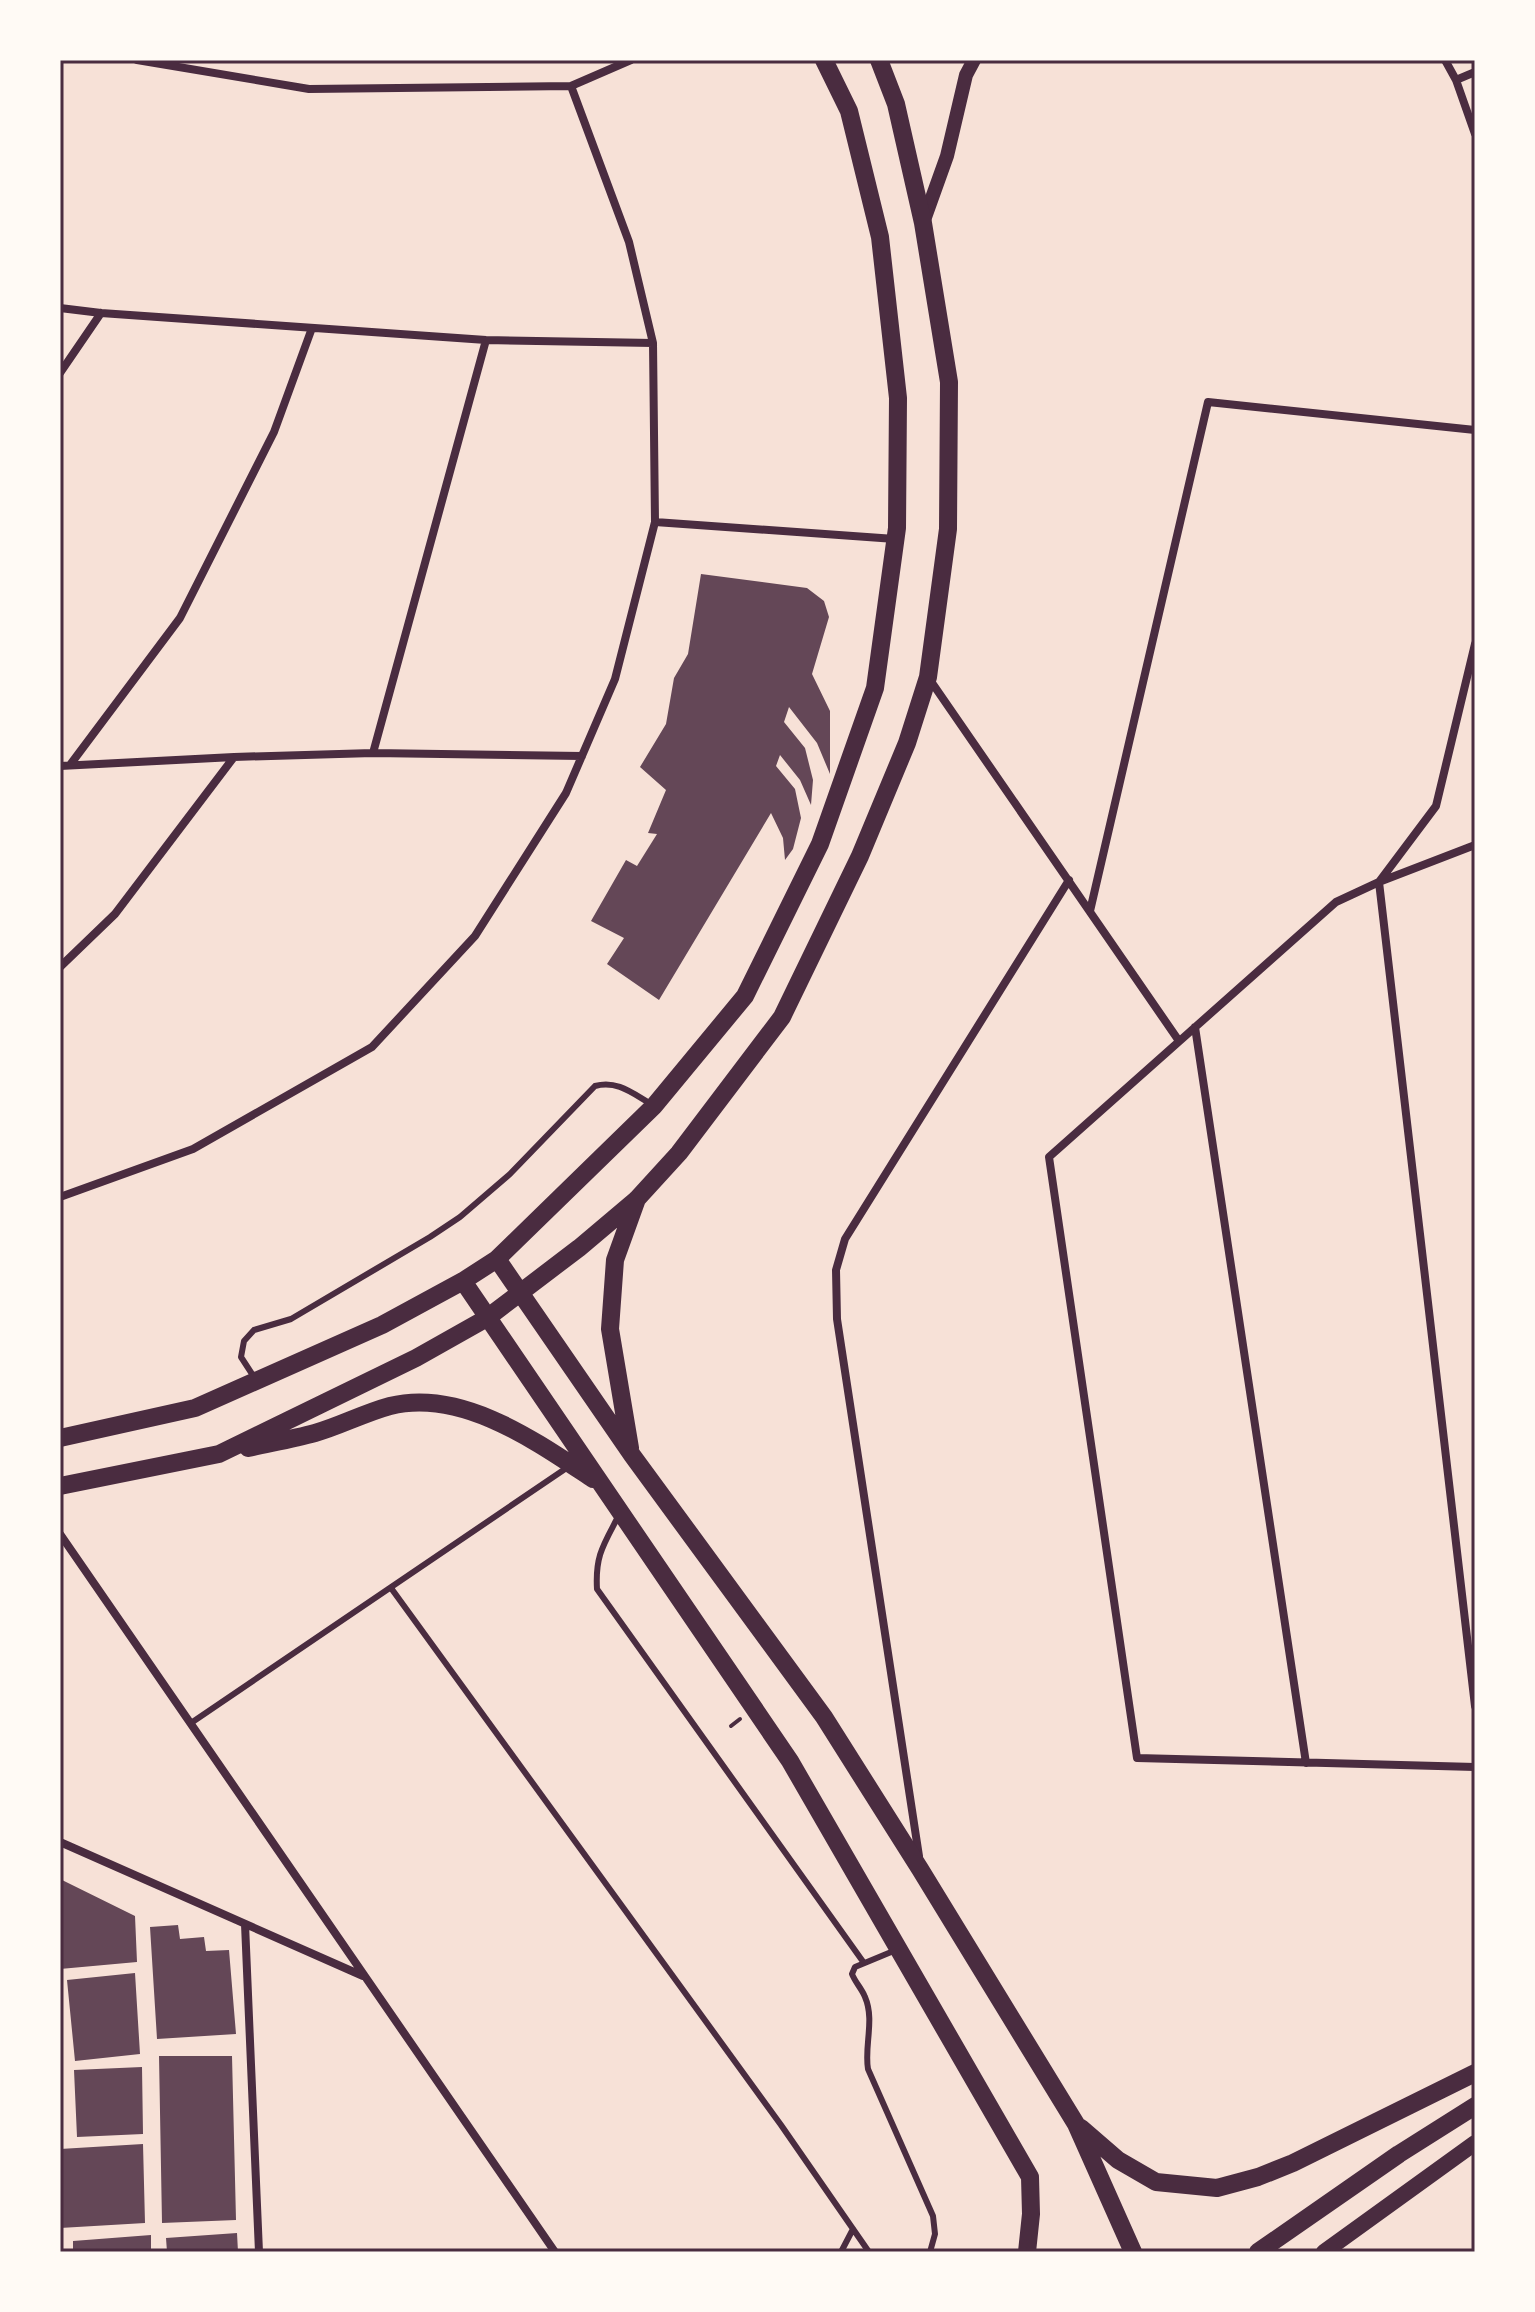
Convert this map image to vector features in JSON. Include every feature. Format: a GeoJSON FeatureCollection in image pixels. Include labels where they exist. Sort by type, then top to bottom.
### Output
{"type":"FeatureCollection","features":[{"type":"Feature","properties":{"kind":"main road"},"geometry":{"type":"LineString","coordinates":[[60,1438],[195,1408],[382,1325],[463,1281],[497,1259],[654,1106],[745,996],[820,844],[875,688],[895,539],[898,398],[880,237],[849,111],[824,60]]}},
{"type":"Feature","properties":{"kind":"main road"},"geometry":{"type":"LineString","coordinates":[[219,1454],[416,1358],[487,1318],[637,1199],[679,1153],[782,1017],[860,856],[907,743],[928,677],[948,529],[949,382],[923,223],[896,104],[879,60]]}},
{"type":"Feature","properties":{"kind":"main road"},"geometry":{"type":"LineString","coordinates":[[632,1455],[610,1329],[615,1260],[637,1199]]}},
{"type":"Feature","properties":{"kind":"main road"},"geometry":{"type":"LineString","coordinates":[[497,1259],[632,1455],[824,1717],[1076,2124],[1133,2252]]}},
{"type":"Feature","properties":{"kind":"main road"},"geometry":{"type":"LineString","coordinates":[[463,1281],[790,1761],[1030,2177],[1031,2214],[1027,2252]]}},
{"type":"Feature","properties":{"kind":"main road"},"geometry":{"type":"LineString","coordinates":[[60,1486],[315,1433],[392,1406],[429,1402],[489,1416],[540,1444],[602,1485]]}},
{"type":"Feature","properties":{"kind":"main road"},"geometry":{"type":"LineString","coordinates":[[1076,2124],[1118,2160],[1156,2182],[1217,2188],[1293,2163],[1475,2073]]}},
{"type":"Feature","properties":{"kind":"main road"},"geometry":{"type":"LineString","coordinates":[[1258,2252],[1399,2154],[1475,2106]]}},
{"type":"Feature","properties":{"kind":"main road"},"geometry":{"type":"LineString","coordinates":[[1324,2252],[1475,2143]]}},
{"type":"Feature","properties":{"kind":"street"},"geometry":{"type":"LineString","coordinates":[[137,60],[309,89],[571,86],[631,60]]}},
{"type":"Feature","properties":{"kind":"street"},"geometry":{"type":"LineString","coordinates":[[923,223],[947,156],[966,75],[974,60]]}},
{"type":"Feature","properties":{"kind":"street"},"geometry":{"type":"LineString","coordinates":[[1445,60],[1456,80],[1475,134]]}},
{"type":"Feature","properties":{"kind":"street"},"geometry":{"type":"LineString","coordinates":[[1456,80],[1475,72]]}},
{"type":"Feature","properties":{"kind":"street"},"geometry":{"type":"LineString","coordinates":[[60,1197],[193,1149],[372,1047],[475,936],[566,793],[615,679],[655,522],[653,343],[629,242],[571,86]]}},
{"type":"Feature","properties":{"kind":"street"},"geometry":{"type":"LineString","coordinates":[[60,308],[486,340],[653,343]]}},
{"type":"Feature","properties":{"kind":"street"},"geometry":{"type":"LineString","coordinates":[[60,373],[101,313]]}},
{"type":"Feature","properties":{"kind":"street"},"geometry":{"type":"LineString","coordinates":[[65,766],[180,618],[274,432],[312,328]]}},
{"type":"Feature","properties":{"kind":"street"},"geometry":{"type":"LineString","coordinates":[[373,753],[486,340]]}},
{"type":"Feature","properties":{"kind":"street"},"geometry":{"type":"LineString","coordinates":[[1090,911],[1208,402],[1475,430]]}},
{"type":"Feature","properties":{"kind":"street"},"geometry":{"type":"LineString","coordinates":[[655,522],[895,539]]}},
{"type":"Feature","properties":{"kind":"street"},"geometry":{"type":"LineString","coordinates":[[1475,644],[1436,806],[1379,882],[1475,1706]]}},
{"type":"Feature","properties":{"kind":"street"},"geometry":{"type":"LineString","coordinates":[[928,677],[1179,1041]]}},
{"type":"Feature","properties":{"kind":"street"},"geometry":{"type":"LineString","coordinates":[[65,766],[373,753],[582,756]]}},
{"type":"Feature","properties":{"kind":"street"},"geometry":{"type":"LineString","coordinates":[[60,967],[115,914],[234,757]]}},
{"type":"Feature","properties":{"kind":"street"},"geometry":{"type":"LineString","coordinates":[[1475,845],[1336,902],[1049,1157],[1137,1758],[1475,1767]]}},
{"type":"Feature","properties":{"kind":"street"},"geometry":{"type":"LineString","coordinates":[[920,1869],[837,1319],[836,1270],[845,1239],[1069,880]]}},
{"type":"Feature","properties":{"kind":"street"},"geometry":{"type":"LineString","coordinates":[[1195,1027],[1306,1763]]}},
{"type":"Feature","properties":{"kind":"street"},"geometry":{"type":"LineString","coordinates":[[60,1534],[555,2252]]}},
{"type":"Feature","properties":{"kind":"street"},"geometry":{"type":"LineString","coordinates":[[60,1842],[365,1977]]}},
{"type":"Feature","properties":{"kind":"street"},"geometry":{"type":"LineString","coordinates":[[245,1924],[259,2252]]}},
{"type":"Feature","properties":{"kind":"lane"},"geometry":{"type":"LineString","coordinates":[[256,1381],[241,1357],[244,1341],[254,1330],[291,1319],[460,1217],[510,1174],[595,1086],[606,1083],[619,1085],[654,1106]]}},
{"type":"Feature","properties":{"kind":"lane"},"geometry":{"type":"LineString","coordinates":[[191,1723],[571,1464]]}},
{"type":"Feature","properties":{"kind":"lane"},"geometry":{"type":"LineString","coordinates":[[621,1512],[598,1554],[597,1589],[864,1963]]}},
{"type":"Feature","properties":{"kind":"lane"},"geometry":{"type":"LineString","coordinates":[[391,1588],[763,2100],[869,2252]]}},
{"type":"Feature","properties":{"kind":"lane"},"geometry":{"type":"LineString","coordinates":[[899,1949],[855,1967],[852,1974],[866,1997],[870,2024],[865,2054],[868,2069],[933,2216],[935,2234],[930,2252]]}},
{"type":"Feature","properties":{"kind":"lane"},"geometry":{"type":"LineString","coordinates":[[841,2252],[853,2229]]}},
{"type":"Feature","properties":{"kind":"building"},"geometry":{"type":"Polygon","coordinates":[[[701,574],[807,588],[824,601],[829,617],[812,674],[830,711],[830,774],[817,743],[789,707],[784,722],[805,748],[813,780],[811,805],[800,780],[780,755],[776,766],[795,789],[801,818],[793,849],[785,860],[783,838],[771,813],[659,1000],[607,964],[624,938],[591,921],[626,860],[637,866],[657,834],[648,833],[666,790],[640,767],[666,724],[674,678],[688,654],[701,574]]]}},
{"type":"Feature","properties":{"kind":"building"},"geometry":{"type":"Polygon","coordinates":[[[60,1879],[135,1916],[137,1962],[60,1969],[60,1879]]]}},
{"type":"Feature","properties":{"kind":"building"},"geometry":{"type":"Polygon","coordinates":[[[178,1925],[180,1939],[204,1937],[206,1951],[229,1950],[236,2034],[157,2039],[150,1927],[178,1925]]]}},
{"type":"Feature","properties":{"kind":"building"},"geometry":{"type":"Polygon","coordinates":[[[135,1973],[140,2054],[75,2061],[67,1980],[135,1973]]]}},
{"type":"Feature","properties":{"kind":"building"},"geometry":{"type":"Polygon","coordinates":[[[159,2056],[232,2056],[236,2220],[162,2223],[159,2056]]]}},
{"type":"Feature","properties":{"kind":"building"},"geometry":{"type":"Polygon","coordinates":[[[142,2067],[143,2134],[77,2137],[74,2070],[142,2067]]]}},
{"type":"Feature","properties":{"kind":"building"},"geometry":{"type":"Polygon","coordinates":[[[143,2144],[145,2223],[60,2228],[60,2149],[143,2144]]]}},
{"type":"Feature","properties":{"kind":"building"},"geometry":{"type":"Polygon","coordinates":[[[237,2233],[238,2252],[167,2252],[166,2238],[237,2233]]]}},
{"type":"Feature","properties":{"kind":"building"},"geometry":{"type":"Polygon","coordinates":[[[151,2235],[151,2252],[73,2252],[73,2241],[151,2235]]]}}]}
